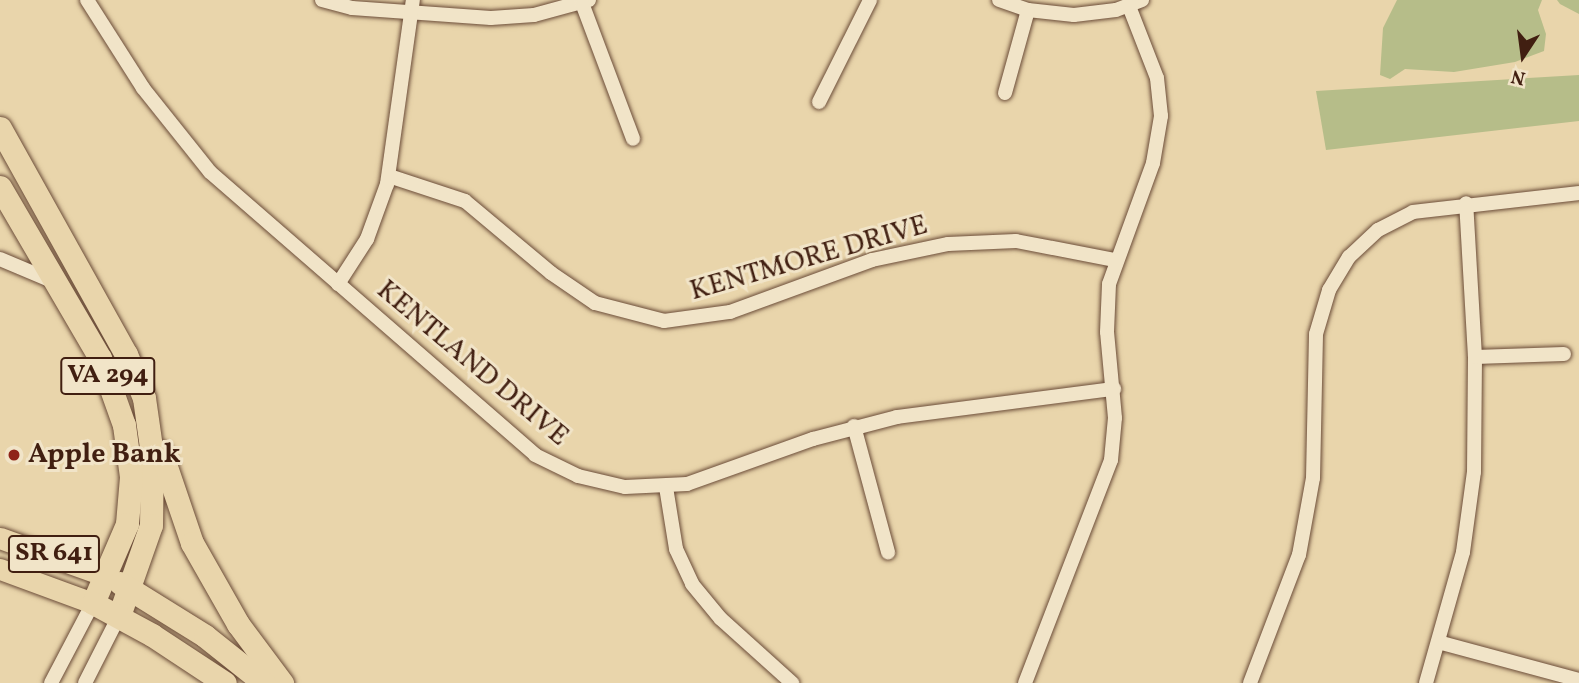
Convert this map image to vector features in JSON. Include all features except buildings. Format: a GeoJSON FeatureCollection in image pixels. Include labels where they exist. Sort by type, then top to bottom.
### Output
{"type":"FeatureCollection","features":[{"type":"Feature","properties":{"kind":"highway","name":"VA 294"},"geometry":{"type":"LineString","coordinates":[[0,128],[126,354],[144,398],[192,543],[223,600],[282,683]]}},
{"type":"Feature","properties":{"kind":"highway","name":"VA 294"},"geometry":{"type":"LineString","coordinates":[[2,197],[100,358],[127,439],[130,506],[123,538],[93,603]]}},
{"type":"Feature","properties":{"kind":"highway"},"geometry":{"type":"LineString","coordinates":[[119,616],[149,539],[152,454],[144,398]]}},
{"type":"Feature","properties":{"kind":"highway"},"geometry":{"type":"LineString","coordinates":[[106,576],[205,636],[264,683]]}},
{"type":"Feature","properties":{"kind":"highway"},"geometry":{"type":"LineString","coordinates":[[93,603],[119,616],[225,683]]}},
{"type":"Feature","properties":{"kind":"main road","name":"SR 641"},"geometry":{"type":"LineString","coordinates":[[0,538],[106,576]]}},
{"type":"Feature","properties":{"kind":"main road","name":"SR 641"},"geometry":{"type":"LineString","coordinates":[[0,569],[93,603]]}},
{"type":"Feature","properties":{"kind":"street","name":"KENTLAND DRIVE"},"geometry":{"type":"LineString","coordinates":[[87,0],[192,152],[338,284],[535,455],[601,483],[666,487],[710,478],[854,426],[961,406],[1114,389]]}},
{"type":"Feature","properties":{"kind":"street"},"geometry":{"type":"LineString","coordinates":[[322,0],[352,8],[412,6],[512,17],[585,1],[633,139]]}},
{"type":"Feature","properties":{"kind":"street"},"geometry":{"type":"LineString","coordinates":[[819,102],[870,0]]}},
{"type":"Feature","properties":{"kind":"street"},"geometry":{"type":"LineString","coordinates":[[999,0],[1028,10],[1074,15],[1136,3],[1157,78],[1161,116],[1153,163],[1115,260],[1107,308],[1114,389],[1114,434],[1104,486],[1025,683]]}},
{"type":"Feature","properties":{"kind":"street"},"geometry":{"type":"LineString","coordinates":[[338,284],[367,239],[389,176],[412,6]]}},
{"type":"Feature","properties":{"kind":"street"},"geometry":{"type":"LineString","coordinates":[[1005,93],[1028,10]]}},
{"type":"Feature","properties":{"kind":"street","name":"KENTMORE DRIVE"},"geometry":{"type":"LineString","coordinates":[[389,176],[465,201],[551,273],[595,303],[664,321],[730,312],[872,260],[948,244],[1049,245],[1115,260]]}},
{"type":"Feature","properties":{"kind":"street"},"geometry":{"type":"LineString","coordinates":[[1250,683],[1288,593],[1309,509],[1314,356],[1329,290],[1349,257],[1378,229],[1413,212],[1466,203],[1579,193]]}},
{"type":"Feature","properties":{"kind":"street"},"geometry":{"type":"LineString","coordinates":[[1426,683],[1470,512],[1475,357],[1466,203]]}},
{"type":"Feature","properties":{"kind":"street"},"geometry":{"type":"LineString","coordinates":[[0,259],[29,268],[54,283]]}},
{"type":"Feature","properties":{"kind":"street"},"geometry":{"type":"LineString","coordinates":[[1475,357],[1564,354]]}},
{"type":"Feature","properties":{"kind":"street"},"geometry":{"type":"LineString","coordinates":[[854,426],[888,552]]}},
{"type":"Feature","properties":{"kind":"street"},"geometry":{"type":"LineString","coordinates":[[666,487],[676,550],[692,584],[721,619],[792,683]]}},
{"type":"Feature","properties":{"kind":"street"},"geometry":{"type":"LineString","coordinates":[[51,683],[93,603]]}},
{"type":"Feature","properties":{"kind":"street"},"geometry":{"type":"LineString","coordinates":[[85,683],[119,616]]}},
{"type":"Feature","properties":{"kind":"street"},"geometry":{"type":"LineString","coordinates":[[1438,642],[1579,680]]}},
{"type":"Feature","properties":{"kind":"green space"},"geometry":{"type":"Polygon","coordinates":[[[1397,0],[1542,0],[1538,10],[1546,34],[1544,51],[1515,62],[1454,72],[1405,69],[1390,79],[1380,75],[1383,28],[1397,0]]]}},
{"type":"Feature","properties":{"kind":"green space"},"geometry":{"type":"Polygon","coordinates":[[[1557,0],[1579,0],[1579,14],[1560,4],[1557,0]]]}},
{"type":"Feature","properties":{"kind":"green space"},"geometry":{"type":"Polygon","coordinates":[[[1579,75],[1579,121],[1326,150],[1316,91],[1579,75]]]}},
{"type":"Feature","properties":{"kind":"place","name":"Apple Bank"},"geometry":{"type":"Point","coordinates":[14,455]}}]}
